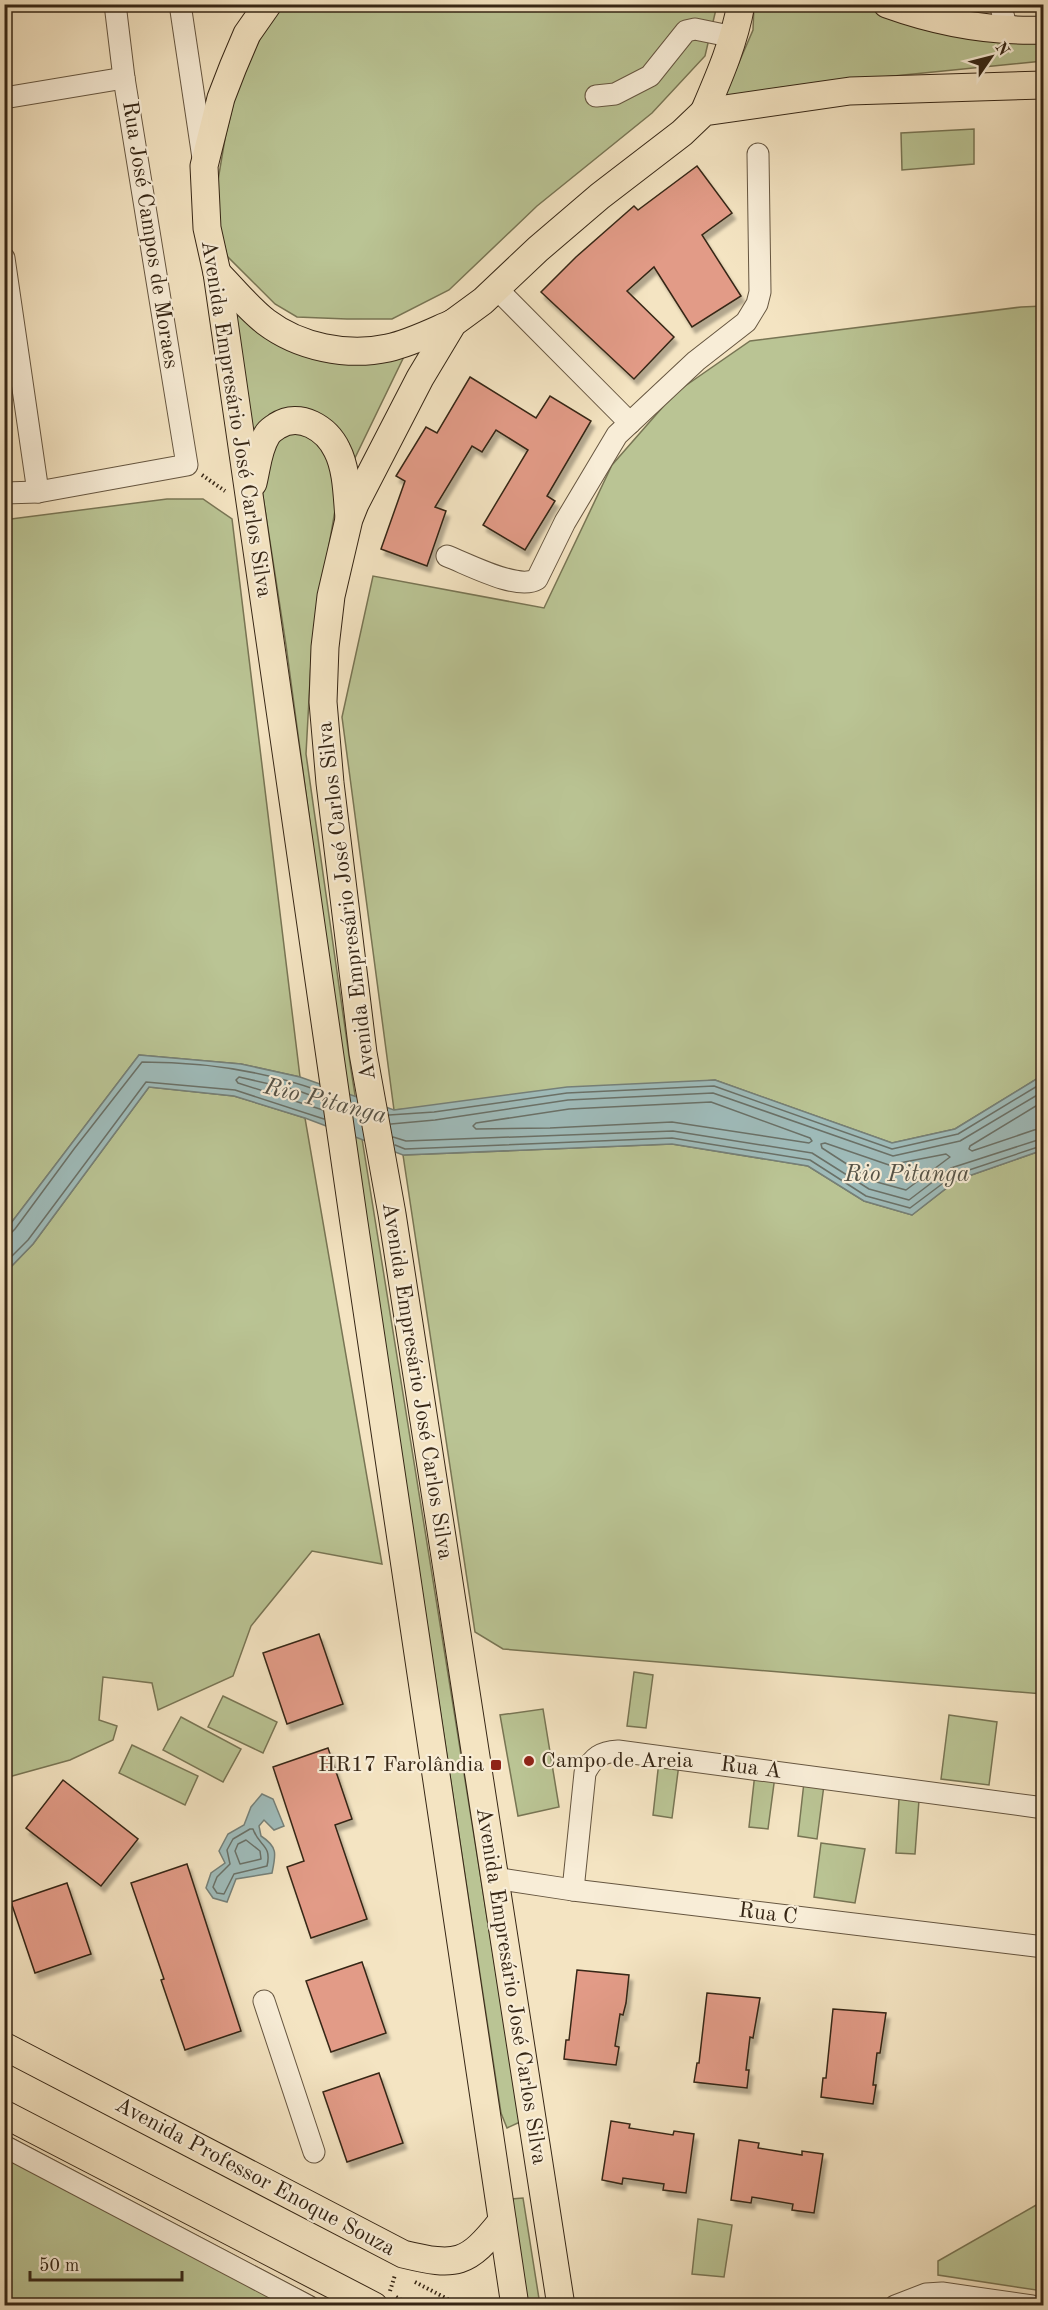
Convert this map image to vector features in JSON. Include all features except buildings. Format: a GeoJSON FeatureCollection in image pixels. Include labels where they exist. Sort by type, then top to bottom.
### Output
{"type":"FeatureCollection","features":[{"type":"Feature","properties":{"kind":"main road","name":"Avenida Empresário José Carlos Silva"},"geometry":{"type":"LineString","coordinates":[[268,4],[247,34],[221,98],[204,166],[207,228],[217,273],[354,1223],[515,2306]]}},
{"type":"Feature","properties":{"kind":"main road"},"geometry":{"type":"LineString","coordinates":[[704,112],[727,59],[741,4]]}},
{"type":"Feature","properties":{"kind":"main road"},"geometry":{"type":"LineString","coordinates":[[887,4],[926,10],[1008,32],[1044,30]]}},
{"type":"Feature","properties":{"kind":"main road"},"geometry":{"type":"LineString","coordinates":[[704,112],[850,91],[1044,85]]}},
{"type":"Feature","properties":{"kind":"main road","name":"Avenida Empresário José Carlos Silva"},"geometry":{"type":"LineString","coordinates":[[562,2300],[494,1878],[392,1214],[363,1053],[330,783],[323,702],[325,647],[331,596],[349,519],[374,463],[453,323],[600,196],[682,133],[704,112]]}},
{"type":"Feature","properties":{"kind":"main road"},"geometry":{"type":"LineString","coordinates":[[217,273],[264,320],[285,334],[327,348],[369,351],[388,348],[453,323]]}},
{"type":"Feature","properties":{"kind":"main road"},"geometry":{"type":"LineString","coordinates":[[250,503],[259,454],[267,433],[281,423],[296,420],[314,425],[330,437],[339,452],[349,519]]}},
{"type":"Feature","properties":{"kind":"main road","name":"Avenida Professor Enoque Souza"},"geometry":{"type":"LineString","coordinates":[[4,2046],[403,2254],[438,2263],[458,2260],[477,2250],[502,2221]]}},
{"type":"Feature","properties":{"kind":"main road"},"geometry":{"type":"LineString","coordinates":[[4,2114],[382,2300]]}},
{"type":"Feature","properties":{"kind":"street","name":"Rua José Campos de Moraes"},"geometry":{"type":"LineString","coordinates":[[114,4],[187,465]]}},
{"type":"Feature","properties":{"kind":"street"},"geometry":{"type":"LineString","coordinates":[[180,4],[204,166]]}},
{"type":"Feature","properties":{"kind":"street"},"geometry":{"type":"LineString","coordinates":[[1000,4],[1008,32]]}},
{"type":"Feature","properties":{"kind":"street"},"geometry":{"type":"LineString","coordinates":[[596,96],[615,94],[651,76],[686,31],[695,29],[734,37]]}},
{"type":"Feature","properties":{"kind":"street"},"geometry":{"type":"LineString","coordinates":[[4,98],[124,78]]}},
{"type":"Feature","properties":{"kind":"street"},"geometry":{"type":"LineString","coordinates":[[447,556],[506,579],[528,583],[537,579],[566,522],[617,435],[696,361],[746,322],[760,292],[758,154]]}},
{"type":"Feature","properties":{"kind":"street"},"geometry":{"type":"LineString","coordinates":[[4,258],[38,492]]}},
{"type":"Feature","properties":{"kind":"street"},"geometry":{"type":"LineString","coordinates":[[496,288],[630,423]]}},
{"type":"Feature","properties":{"kind":"street"},"geometry":{"type":"LineString","coordinates":[[4,493],[38,492],[187,465]]}},
{"type":"Feature","properties":{"kind":"street","name":"Rua A"},"geometry":{"type":"LineString","coordinates":[[573,1890],[585,1773],[596,1757],[603,1752],[618,1751],[677,1758],[1044,1808]]}},
{"type":"Feature","properties":{"kind":"street","name":"Rua C"},"geometry":{"type":"LineString","coordinates":[[494,1878],[573,1890],[1044,1947]]}},
{"type":"Feature","properties":{"kind":"street"},"geometry":{"type":"LineString","coordinates":[[264,2001],[314,2152]]}},
{"type":"Feature","properties":{"kind":"street"},"geometry":{"type":"LineString","coordinates":[[4,2146],[308,2306]]}},
{"type":"Feature","properties":{"kind":"street"},"geometry":{"type":"LineString","coordinates":[[895,2306],[926,2294],[942,2294],[1032,2306]]}},
{"type":"Feature","properties":{"kind":"path"},"geometry":{"type":"LineString","coordinates":[[187,465],[250,503]]}},
{"type":"Feature","properties":{"kind":"path"},"geometry":{"type":"LineString","coordinates":[[382,2300],[396,2272]]}},
{"type":"Feature","properties":{"kind":"green space"},"geometry":{"type":"Polygon","coordinates":[[[278,5],[717,5],[705,56],[652,113],[537,206],[449,290],[392,319],[347,319],[297,317],[275,304],[227,256],[214,204],[226,133],[240,77],[278,5]]]}},
{"type":"Feature","properties":{"kind":"green space"},"geometry":{"type":"Polygon","coordinates":[[[754,5],[859,5],[911,23],[1043,40],[1043,61],[784,87],[724,97],[753,30],[754,5]]]}},
{"type":"Feature","properties":{"kind":"green space"},"geometry":{"type":"Polygon","coordinates":[[[974,129],[974,164],[902,170],[901,133],[974,129]]]}},
{"type":"Feature","properties":{"kind":"green space"},"geometry":{"type":"Polygon","coordinates":[[[233,303],[297,344],[412,340],[338,493],[312,644],[306,754],[351,1070],[520,2122],[507,2128],[501,2113],[343,1069],[286,645],[233,303]]]}},
{"type":"Feature","properties":{"kind":"green space"},"geometry":{"type":"Polygon","coordinates":[[[1043,306],[1043,1075],[955,1129],[892,1143],[715,1080],[394,1110],[342,717],[373,576],[544,608],[612,465],[675,393],[750,341],[1043,306]]]}},
{"type":"Feature","properties":{"kind":"green space"},"geometry":{"type":"Polygon","coordinates":[[[167,499],[203,499],[232,519],[300,1077],[241,1064],[139,1055],[5,1231],[5,518],[167,499]]]}},
{"type":"Feature","properties":{"kind":"green space"},"geometry":{"type":"Polygon","coordinates":[[[149,1087],[234,1096],[305,1118],[382,1564],[312,1551],[251,1626],[233,1676],[158,1710],[152,1683],[103,1677],[99,1720],[117,1726],[113,1740],[70,1760],[5,1778],[5,1273],[33,1244],[149,1087]]]}},
{"type":"Feature","properties":{"kind":"green space"},"geometry":{"type":"Polygon","coordinates":[[[672,1144],[808,1166],[864,1201],[912,1215],[957,1180],[1043,1150],[1043,1694],[503,1649],[475,1632],[403,1155],[672,1144]]]}},
{"type":"Feature","properties":{"kind":"green space"},"geometry":{"type":"Polygon","coordinates":[[[634,1672],[653,1675],[646,1728],[627,1726],[634,1672]]]}},
{"type":"Feature","properties":{"kind":"green space"},"geometry":{"type":"Polygon","coordinates":[[[223,1696],[277,1722],[263,1753],[208,1727],[223,1696]]]}},
{"type":"Feature","properties":{"kind":"green space","name":"Campo de Areia"},"geometry":{"type":"Polygon","coordinates":[[[543,1709],[559,1807],[518,1816],[500,1715],[543,1709]]]}},
{"type":"Feature","properties":{"kind":"green space"},"geometry":{"type":"Polygon","coordinates":[[[949,1715],[997,1722],[989,1785],[941,1779],[949,1715]]]}},
{"type":"Feature","properties":{"kind":"green space"},"geometry":{"type":"Polygon","coordinates":[[[181,1717],[241,1749],[223,1782],[163,1750],[181,1717]]]}},
{"type":"Feature","properties":{"kind":"green space"},"geometry":{"type":"Polygon","coordinates":[[[132,1745],[198,1776],[185,1805],[119,1773],[132,1745]]]}},
{"type":"Feature","properties":{"kind":"green space"},"geometry":{"type":"Polygon","coordinates":[[[659,1761],[679,1764],[672,1818],[653,1815],[659,1761]]]}},
{"type":"Feature","properties":{"kind":"green space"},"geometry":{"type":"Polygon","coordinates":[[[755,1773],[775,1776],[768,1829],[749,1827],[755,1773]]]}},
{"type":"Feature","properties":{"kind":"green space"},"geometry":{"type":"Polygon","coordinates":[[[804,1782],[824,1785],[817,1839],[798,1836],[804,1782]]]}},
{"type":"Feature","properties":{"kind":"green space"},"geometry":{"type":"Polygon","coordinates":[[[899,1799],[919,1800],[915,1854],[896,1853],[899,1799]]]}},
{"type":"Feature","properties":{"kind":"green space"},"geometry":{"type":"Polygon","coordinates":[[[821,1843],[865,1849],[855,1903],[814,1897],[821,1843]]]}},
{"type":"Feature","properties":{"kind":"green space"},"geometry":{"type":"Polygon","coordinates":[[[1037,2121],[1044,2123],[1043,2291],[938,2275],[938,2261],[1038,2204],[1037,2121]]]}},
{"type":"Feature","properties":{"kind":"green space"},"geometry":{"type":"Polygon","coordinates":[[[4,2134],[329,2305],[5,2305],[4,2134]]]}},
{"type":"Feature","properties":{"kind":"green space"},"geometry":{"type":"Polygon","coordinates":[[[523,2198],[540,2305],[527,2305],[511,2199],[523,2198]]]}},
{"type":"Feature","properties":{"kind":"green space"},"geometry":{"type":"Polygon","coordinates":[[[698,2219],[732,2225],[724,2277],[692,2274],[698,2219]]]}},
{"type":"Feature","properties":{"kind":"water","name":"Rio Pitanga"},"geometry":{"type":"Polygon","coordinates":[[[139,1055],[241,1064],[300,1077],[394,1110],[567,1087],[715,1080],[892,1143],[955,1129],[1043,1075],[1043,1150],[957,1180],[912,1215],[864,1201],[808,1166],[672,1144],[403,1155],[305,1118],[234,1096],[149,1087],[33,1244],[5,1273],[5,1231],[139,1055]]]}},
{"type":"Feature","properties":{"kind":"water"},"geometry":{"type":"Polygon","coordinates":[[[262,1794],[273,1799],[284,1826],[274,1830],[264,1820],[259,1826],[261,1836],[273,1848],[272,1873],[236,1879],[227,1902],[213,1898],[206,1888],[211,1873],[225,1863],[219,1851],[228,1834],[244,1825],[251,1807],[262,1794]]]}},
{"type":"Feature","properties":{"kind":"place","name":"Campo de Areia"},"geometry":{"type":"Point","coordinates":[529,1761]}},
{"type":"Feature","properties":{"kind":"place","name":"HR17 Farolândia"},"geometry":{"type":"Point","coordinates":[496,1765]}}]}
